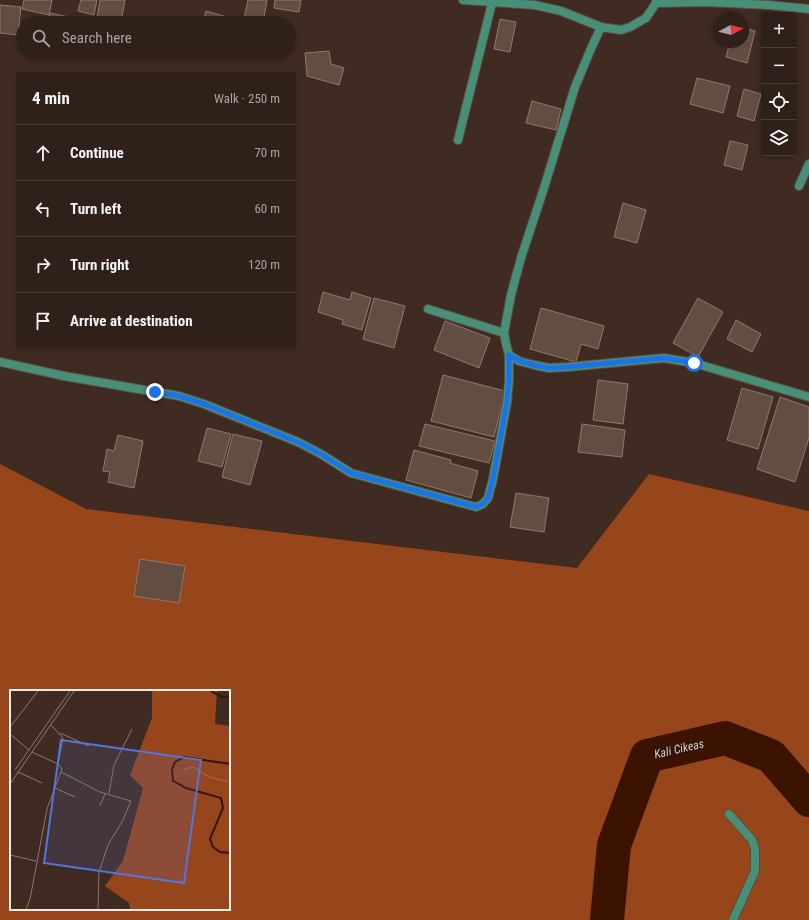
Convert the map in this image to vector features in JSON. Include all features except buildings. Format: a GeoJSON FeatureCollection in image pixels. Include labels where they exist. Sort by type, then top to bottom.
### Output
{"type":"FeatureCollection","features":[{"type":"Feature","properties":{"kind":"street"},"geometry":{"type":"LineString","coordinates":[[463,0],[542,7],[561,11],[601,28],[621,30],[646,18],[656,1],[706,2],[809,9]]}},
{"type":"Feature","properties":{"kind":"street"},"geometry":{"type":"LineString","coordinates":[[458,140],[492,3]]}},
{"type":"Feature","properties":{"kind":"street"},"geometry":{"type":"LineString","coordinates":[[0,362],[64,376],[179,396],[204,404],[298,442],[321,454],[351,473],[476,507],[483,504],[488,498],[493,479],[507,402],[509,355],[504,333],[521,258],[573,94],[601,28]]}},
{"type":"Feature","properties":{"kind":"street"},"geometry":{"type":"LineString","coordinates":[[799,186],[809,164]]}},
{"type":"Feature","properties":{"kind":"street"},"geometry":{"type":"LineString","coordinates":[[428,309],[504,333]]}},
{"type":"Feature","properties":{"kind":"street"},"geometry":{"type":"LineString","coordinates":[[509,355],[520,361],[549,368],[664,358],[694,363],[809,397]]}},
{"type":"Feature","properties":{"kind":"street"},"geometry":{"type":"LineString","coordinates":[[729,814],[752,840],[755,849],[755,871],[733,920]]}},
{"type":"Feature","properties":{"kind":"shaded area"},"geometry":{"type":"Polygon","coordinates":[[[0,464],[86,509],[577,568],[649,474],[809,511],[809,920],[0,920],[0,464]]]}},
{"type":"Feature","properties":{"kind":"waterway","name":"Kali Cikeas"},"geometry":{"type":"LineString","coordinates":[[607,920],[614,845],[647,756],[725,738],[771,756],[809,800]]}},
{"type":"Feature","properties":{"kind":"route"},"geometry":{"type":"LineString","coordinates":[[155,392],[179,396],[204,404],[298,442],[321,454],[351,473],[476,507],[483,504],[488,498],[493,479],[507,402],[509,355],[520,361],[549,368],[664,358],[694,363]]}}]}
